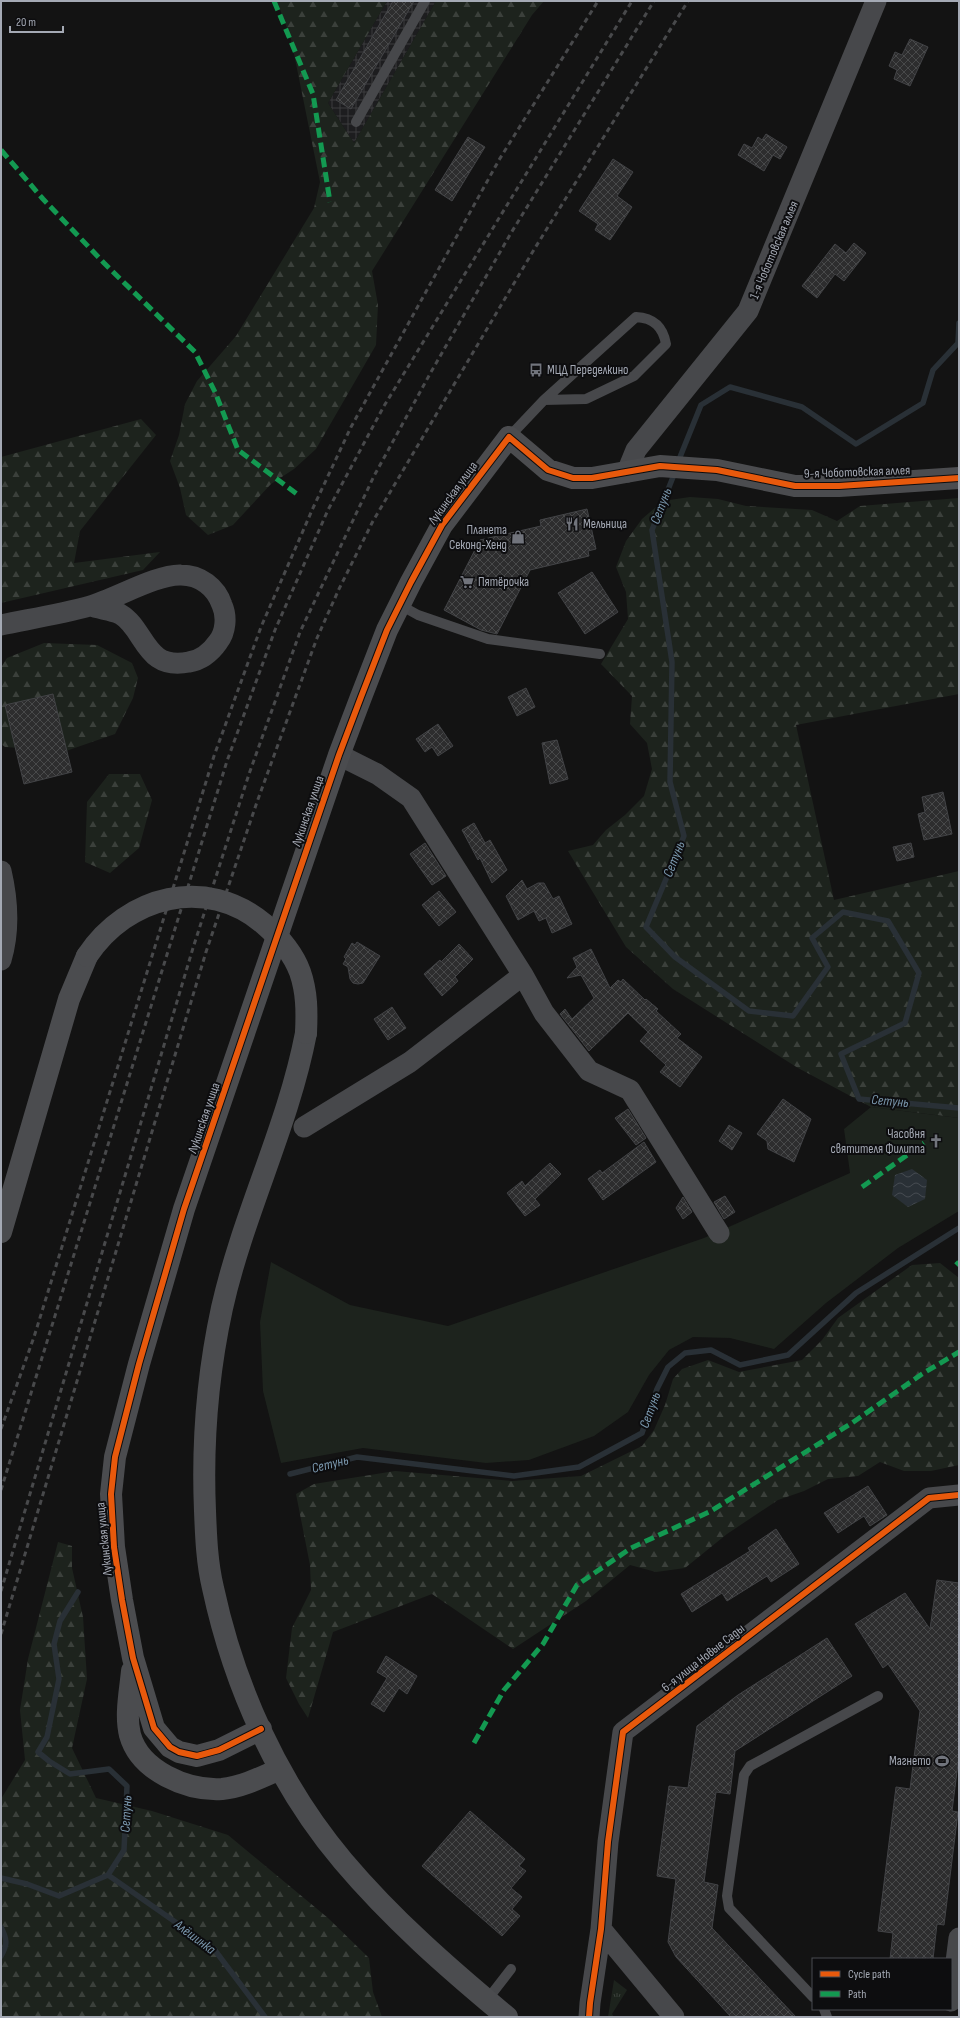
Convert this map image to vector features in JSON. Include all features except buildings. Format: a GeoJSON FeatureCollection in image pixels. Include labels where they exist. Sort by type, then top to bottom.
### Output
{"type":"FeatureCollection","features":[{"type":"Feature","properties":{"kind":"street","name":"1-я Чоботовская аллея"},"geometry":{"type":"LineString","coordinates":[[628,472],[636,450],[748,311],[876,1]]}},
{"type":"Feature","properties":{"kind":"street","name":"9-я Чоботовская аллея"},"geometry":{"type":"LineString","coordinates":[[509,436],[538,463],[559,475],[573,478],[592,478],[660,466],[717,470],[795,486],[839,486],[959,478]]}},
{"type":"Feature","properties":{"kind":"street","name":"Лукинская улица"},"geometry":{"type":"LineString","coordinates":[[261,1729],[207,1755],[197,1756],[179,1752],[161,1739],[154,1728],[134,1658],[122,1600],[114,1547],[111,1494],[116,1452],[139,1364],[184,1209],[339,755],[364,689],[400,605],[442,525],[509,436]]}},
{"type":"Feature","properties":{"kind":"street"},"geometry":{"type":"LineString","coordinates":[[1,625],[90,606],[165,578],[180,575],[196,577],[209,585],[219,596],[225,611],[225,626],[220,641],[210,653],[196,661],[181,664],[166,661],[153,653],[132,626],[120,614],[90,606]]}},
{"type":"Feature","properties":{"kind":"street"},"geometry":{"type":"LineString","coordinates":[[339,755],[378,774],[411,798],[523,975],[544,1013],[589,1072],[630,1090],[719,1233]]}},
{"type":"Feature","properties":{"kind":"street"},"geometry":{"type":"LineString","coordinates":[[1,871],[7,898],[8,928],[1,960]]}},
{"type":"Feature","properties":{"kind":"street"},"geometry":{"type":"LineString","coordinates":[[1,1232],[69,999],[87,956],[97,942],[111,927],[128,915],[146,906],[165,900],[186,897],[207,898],[227,902],[256,917],[278,937],[290,953],[300,972],[307,1012],[306,1033],[293,1084],[239,1247],[223,1306],[212,1359],[205,1412],[203,1461],[206,1538],[212,1587],[229,1651],[261,1729],[280,1769],[341,1859],[385,1909],[449,1968],[507,2017]]}},
{"type":"Feature","properties":{"kind":"street"},"geometry":{"type":"LineString","coordinates":[[304,1127],[410,1062],[523,975]]}},
{"type":"Feature","properties":{"kind":"street","name":"6-я улица Новые Сады"},"geometry":{"type":"LineString","coordinates":[[586,2012],[601,1929],[608,1842],[623,1732],[929,1498],[959,1495]]}},
{"type":"Feature","properties":{"kind":"street","name":"Лукинская улица"},"geometry":{"type":"LineString","coordinates":[[134,1658],[128,1721],[134,1745],[150,1765],[187,1784],[200,1788],[222,1789],[255,1780],[280,1769]]}},
{"type":"Feature","properties":{"kind":"street"},"geometry":{"type":"LineString","coordinates":[[601,1929],[674,2017]]}},
{"type":"Feature","properties":{"kind":"street"},"geometry":{"type":"LineString","coordinates":[[952,1993],[959,1938]]}},
{"type":"Feature","properties":{"kind":"lane"},"geometry":{"type":"LineString","coordinates":[[356,122],[425,1]]}},
{"type":"Feature","properties":{"kind":"lane","name":"Лукинская улица"},"geometry":{"type":"LineString","coordinates":[[509,436],[544,400],[636,317],[647,318],[655,322],[664,333],[666,344],[634,376],[586,399],[544,400]]}},
{"type":"Feature","properties":{"kind":"lane"},"geometry":{"type":"LineString","coordinates":[[400,605],[418,615],[488,639],[600,654]]}},
{"type":"Feature","properties":{"kind":"lane"},"geometry":{"type":"LineString","coordinates":[[812,1996],[729,1908],[727,1896],[744,1775],[750,1766],[878,1696]]}},
{"type":"Feature","properties":{"kind":"lane"},"geometry":{"type":"LineString","coordinates":[[487,2000],[511,1969]]}},
{"type":"Feature","properties":{"kind":"shaded area"},"geometry":{"type":"Polygon","coordinates":[[[387,1],[436,1],[354,143],[328,103],[387,1]]]}},
{"type":"Feature","properties":{"kind":"green space"},"geometry":{"type":"Polygon","coordinates":[[[277,1],[387,1],[328,103],[354,143],[436,1],[544,1],[532,15],[372,271],[378,305],[376,345],[316,449],[294,469],[271,484],[233,525],[208,535],[186,515],[180,488],[170,461],[179,435],[185,404],[197,381],[236,336],[314,208],[320,182],[291,39],[277,1]]]}},
{"type":"Feature","properties":{"kind":"green space"},"geometry":{"type":"Polygon","coordinates":[[[141,419],[156,435],[80,531],[74,563],[160,552],[143,570],[1,603],[1,457],[141,419]]]}},
{"type":"Feature","properties":{"kind":"green space"},"geometry":{"type":"Polygon","coordinates":[[[690,497],[718,499],[746,506],[812,510],[837,521],[860,506],[959,498],[959,694],[796,725],[834,900],[959,871],[959,1118],[871,1107],[798,1068],[673,989],[626,947],[568,851],[593,845],[606,830],[625,815],[644,796],[652,769],[647,743],[630,724],[632,696],[601,664],[628,619],[626,592],[616,567],[626,541],[642,519],[663,501],[690,497]]]}},
{"type":"Feature","properties":{"kind":"green space"},"geometry":{"type":"Polygon","coordinates":[[[44,643],[97,645],[132,663],[138,678],[133,698],[115,734],[66,751],[5,747],[1,744],[1,667],[7,658],[44,643]]]}},
{"type":"Feature","properties":{"kind":"green space"},"geometry":{"type":"Polygon","coordinates":[[[109,774],[140,774],[152,800],[139,848],[110,873],[85,862],[87,802],[109,774]]]}},
{"type":"Feature","properties":{"kind":"green space"},"geometry":{"type":"Polygon","coordinates":[[[871,1107],[959,1118],[959,1211],[898,1248],[826,1303],[774,1349],[730,1338],[693,1337],[669,1350],[649,1375],[628,1412],[594,1436],[529,1460],[486,1463],[363,1448],[281,1463],[263,1391],[260,1322],[271,1262],[350,1305],[448,1326],[704,1238],[850,1173],[844,1129],[871,1107]]]}},
{"type":"Feature","properties":{"kind":"green space"},"geometry":{"type":"Polygon","coordinates":[[[940,1263],[959,1278],[959,1465],[931,1471],[904,1471],[880,1462],[858,1476],[828,1479],[804,1491],[778,1500],[727,1534],[685,1568],[656,1572],[630,1565],[586,1601],[513,1649],[432,1594],[333,1632],[308,1718],[286,1678],[292,1628],[311,1590],[310,1565],[296,1494],[314,1484],[395,1471],[512,1481],[581,1476],[642,1446],[654,1430],[665,1405],[673,1379],[682,1369],[708,1360],[739,1372],[802,1360],[822,1340],[838,1318],[912,1265],[940,1263]]]}},
{"type":"Feature","properties":{"kind":"green space"},"geometry":{"type":"Polygon","coordinates":[[[58,1542],[72,1546],[72,1568],[83,1617],[87,1679],[72,1748],[96,1798],[152,1811],[228,1835],[328,1918],[369,1958],[373,1992],[382,2017],[1,2017],[1,1799],[25,1760],[20,1710],[28,1659],[58,1542]]]}},
{"type":"Feature","properties":{"kind":"green space"},"geometry":{"type":"Polygon","coordinates":[[[614,1980],[627,1990],[612,2014],[614,2017],[608,2017],[614,1980]]]}},
{"type":"Feature","properties":{"kind":"water"},"geometry":{"type":"Polygon","coordinates":[[[912,1169],[927,1180],[925,1199],[908,1207],[892,1195],[895,1175],[912,1169]]]}},
{"type":"Feature","properties":{"kind":"waterway","name":"Сетунь"},"geometry":{"type":"LineString","coordinates":[[678,462],[701,405],[730,387],[802,407],[856,444],[923,403],[933,370],[958,343],[959,323]]}},
{"type":"Feature","properties":{"kind":"waterway","name":"Сетунь"},"geometry":{"type":"LineString","coordinates":[[675,472],[652,530],[672,662],[670,782],[684,836],[646,927],[675,957],[749,1011],[793,1016],[828,967],[812,938],[843,912],[888,921],[919,973],[905,1023],[841,1054],[859,1099],[959,1108]]}},
{"type":"Feature","properties":{"kind":"waterway","name":"Сетунь"},"geometry":{"type":"LineString","coordinates":[[290,1474],[357,1457],[514,1476],[579,1467],[642,1433],[657,1389],[668,1367],[685,1353],[711,1350],[740,1365],[788,1355],[856,1293],[959,1228]]}},
{"type":"Feature","properties":{"kind":"waterway","name":"Сетунь"},"geometry":{"type":"LineString","coordinates":[[1,1878],[27,1884],[59,1896],[108,1875],[124,1850],[127,1786],[109,1769],[70,1774],[38,1752],[47,1737],[59,1679],[54,1644],[60,1621],[78,1592]]}},
{"type":"Feature","properties":{"kind":"waterway","name":"Алёшинка"},"geometry":{"type":"LineString","coordinates":[[108,1875],[214,1949],[265,2017]]}},
{"type":"Feature","properties":{"kind":"waterway","name":"Сетунь"},"geometry":{"type":"LineString","coordinates":[[1,1927],[5,1935],[6,1942],[1,1956]]}},
{"type":"Feature","properties":{"kind":"railway"},"geometry":{"type":"LineString","coordinates":[[1,1429],[34,1337],[214,756],[261,627],[313,508],[351,427],[499,160],[598,1]]}},
{"type":"Feature","properties":{"kind":"railway"},"geometry":{"type":"LineString","coordinates":[[1,1490],[227,761],[275,630],[328,510],[384,406],[632,1]]}},
{"type":"Feature","properties":{"kind":"railway"},"geometry":{"type":"LineString","coordinates":[[1,1591],[193,948],[249,774],[300,632],[374,476],[431,372],[511,233],[654,1]]}},
{"type":"Feature","properties":{"kind":"railway"},"geometry":{"type":"LineString","coordinates":[[1,1634],[206,952],[257,802],[317,638],[339,589],[373,521],[535,248],[688,1]]}},
{"type":"Feature","properties":{"kind":"marked path"},"geometry":{"type":"LineString","coordinates":[[274,1],[313,94],[330,202]]}},
{"type":"Feature","properties":{"kind":"marked path"},"geometry":{"type":"LineString","coordinates":[[1,150],[43,199],[104,263],[195,352],[215,392],[238,450],[297,494]]}},
{"type":"Feature","properties":{"kind":"marked path"},"geometry":{"type":"LineString","coordinates":[[862,1187],[924,1143]]}},
{"type":"Feature","properties":{"kind":"marked path"},"geometry":{"type":"LineString","coordinates":[[956,1265],[959,1262]]}},
{"type":"Feature","properties":{"kind":"marked path"},"geometry":{"type":"LineString","coordinates":[[474,1743],[504,1690],[543,1644],[577,1585],[631,1548],[711,1511],[852,1423],[922,1374],[959,1352]]}},
{"type":"Feature","properties":{"kind":"cycle path"},"geometry":{"type":"LineString","coordinates":[[261,1729],[219,1750],[197,1756],[179,1752],[170,1747],[154,1728],[133,1658],[114,1547],[111,1494],[115,1457],[139,1364],[184,1209],[339,755],[387,630],[442,525],[509,437],[548,470],[573,478],[592,478],[660,466],[717,470],[795,486],[839,486],[959,478]]}},
{"type":"Feature","properties":{"kind":"cycle path"},"geometry":{"type":"LineString","coordinates":[[589,2017],[601,1929],[608,1842],[623,1732],[929,1498],[959,1495]]}},
{"type":"Feature","properties":{"kind":"place","name":"МЦД Переделкино"},"geometry":{"type":"Point","coordinates":[536,370]}},
{"type":"Feature","properties":{"kind":"place","name":"Мельница"},"geometry":{"type":"Point","coordinates":[572,524]}},
{"type":"Feature","properties":{"kind":"place","name":"Планета Секонд-Хенд"},"geometry":{"type":"Point","coordinates":[518,537]}},
{"type":"Feature","properties":{"kind":"place","name":"Пятёрочка"},"geometry":{"type":"Point","coordinates":[467,582]}},
{"type":"Feature","properties":{"kind":"place","name":"Часовня святителя Филиппа"},"geometry":{"type":"Point","coordinates":[936,1141]}},
{"type":"Feature","properties":{"kind":"place","name":"Магнето"},"geometry":{"type":"Point","coordinates":[942,1761]}}]}
